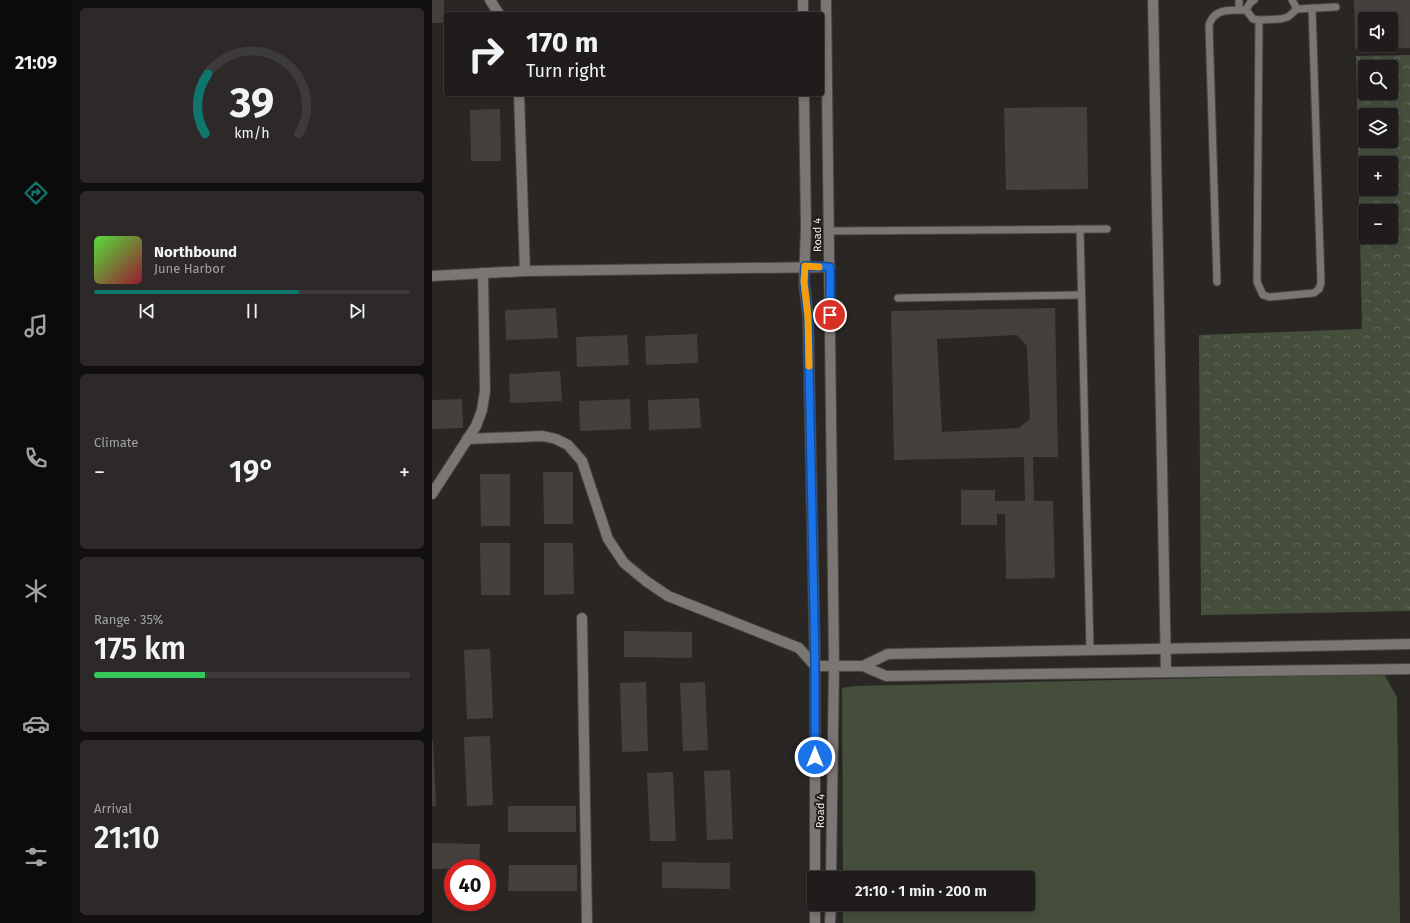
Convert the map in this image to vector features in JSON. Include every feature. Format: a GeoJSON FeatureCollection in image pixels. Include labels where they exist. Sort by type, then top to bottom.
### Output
{"type":"FeatureCollection","features":[{"type":"Feature","properties":{"kind":"street"},"geometry":{"type":"LineString","coordinates":[[490,0],[498,12]]}},
{"type":"Feature","properties":{"kind":"street"},"geometry":{"type":"LineString","coordinates":[[803,0],[803,12]]}},
{"type":"Feature","properties":{"kind":"street","name":"Road 4"},"geometry":{"type":"LineString","coordinates":[[826,0],[834,666],[831,871]]}},
{"type":"Feature","properties":{"kind":"street"},"geometry":{"type":"LineString","coordinates":[[1153,0],[1166,672]]}},
{"type":"Feature","properties":{"kind":"street"},"geometry":{"type":"LineString","coordinates":[[519,96],[525,271]]}},
{"type":"Feature","properties":{"kind":"street","name":"Road 4"},"geometry":{"type":"LineString","coordinates":[[804,96],[804,282],[808,316],[815,666],[815,871]]}},
{"type":"Feature","properties":{"kind":"street"},"geometry":{"type":"LineString","coordinates":[[432,276],[525,271],[805,266],[830,267]]}},
{"type":"Feature","properties":{"kind":"street"},"geometry":{"type":"LineString","coordinates":[[432,494],[476,426],[482,410],[485,391],[483,273]]}},
{"type":"Feature","properties":{"kind":"street"},"geometry":{"type":"LineString","coordinates":[[467,439],[543,436],[556,439],[568,446],[582,461],[608,539],[624,563],[646,581],[668,596],[799,648],[815,666],[863,666],[886,676],[1410,669]]}},
{"type":"Feature","properties":{"kind":"street"},"geometry":{"type":"LineString","coordinates":[[582,618],[587,923]]}},
{"type":"Feature","properties":{"kind":"street"},"geometry":{"type":"LineString","coordinates":[[863,666],[888,654],[1410,644]]}},
{"type":"Feature","properties":{"kind":"street"},"geometry":{"type":"LineString","coordinates":[[815,911],[815,923]]}},
{"type":"Feature","properties":{"kind":"street"},"geometry":{"type":"LineString","coordinates":[[830,923],[831,911]]}},
{"type":"Feature","properties":{"kind":"lane"},"geometry":{"type":"LineString","coordinates":[[1239,0],[1242,10],[1253,19],[1259,20],[1288,17],[1300,8],[1304,0]]}},
{"type":"Feature","properties":{"kind":"lane"},"geometry":{"type":"LineString","coordinates":[[1217,282],[1209,24],[1211,18],[1217,12],[1242,10],[1254,0]]}},
{"type":"Feature","properties":{"kind":"lane"},"geometry":{"type":"LineString","coordinates":[[1292,0],[1300,8],[1336,7]]}},
{"type":"Feature","properties":{"kind":"lane"},"geometry":{"type":"LineString","coordinates":[[1259,20],[1257,282],[1263,295],[1269,296],[1314,293],[1319,290],[1321,283],[1312,8]]}},
{"type":"Feature","properties":{"kind":"lane"},"geometry":{"type":"LineString","coordinates":[[1080,229],[1090,650]]}},
{"type":"Feature","properties":{"kind":"lane"},"geometry":{"type":"LineString","coordinates":[[829,231],[1107,229]]}},
{"type":"Feature","properties":{"kind":"lane"},"geometry":{"type":"LineString","coordinates":[[898,298],[1081,295]]}},
{"type":"Feature","properties":{"kind":"green space"},"geometry":{"type":"Polygon","coordinates":[[[1410,55],[1410,611],[1201,615],[1199,335],[1362,329],[1360,244],[1398,244],[1398,204],[1359,204],[1359,196],[1398,196],[1398,156],[1358,156],[1358,148],[1398,148],[1398,108],[1358,108],[1358,147],[1356,56],[1410,55]]]}},
{"type":"Feature","properties":{"kind":"green space"},"geometry":{"type":"Polygon","coordinates":[[[1384,674],[1397,697],[1400,923],[843,923],[843,911],[1035,911],[1035,871],[843,871],[842,688],[854,686],[1384,674]]]}},
{"type":"Feature","properties":{"kind":"building"},"geometry":{"type":"Polygon","coordinates":[[[432,0],[444,0],[444,23],[432,23],[432,0]]]}},
{"type":"Feature","properties":{"kind":"building"},"geometry":{"type":"Polygon","coordinates":[[[1354,0],[1410,0],[1410,48],[1398,48],[1398,12],[1358,12],[1358,49],[1355,49],[1354,0]]]}},
{"type":"Feature","properties":{"kind":"building"},"geometry":{"type":"Polygon","coordinates":[[[443,41],[444,41],[444,93],[443,41]]]}},
{"type":"Feature","properties":{"kind":"building"},"geometry":{"type":"Polygon","coordinates":[[[1087,107],[1088,189],[1006,190],[1004,108],[1087,107]]]}},
{"type":"Feature","properties":{"kind":"building"},"geometry":{"type":"Polygon","coordinates":[[[500,109],[501,161],[471,161],[470,110],[500,109]]]}},
{"type":"Feature","properties":{"kind":"building"},"geometry":{"type":"Polygon","coordinates":[[[556,308],[558,338],[506,340],[505,310],[556,308]]]}},
{"type":"Feature","properties":{"kind":"building"},"geometry":{"type":"Polygon","coordinates":[[[1055,308],[1058,457],[1033,457],[1034,501],[1053,501],[1055,578],[1006,579],[1005,514],[997,514],[997,525],[961,525],[961,490],[995,490],[995,501],[1025,501],[1024,457],[894,460],[891,311],[1055,308]],[[1017,335],[937,339],[942,432],[1019,428],[1030,419],[1027,346],[1017,335]]]}},
{"type":"Feature","properties":{"kind":"building"},"geometry":{"type":"Polygon","coordinates":[[[697,334],[698,363],[646,365],[645,336],[697,334]]]}},
{"type":"Feature","properties":{"kind":"building"},"geometry":{"type":"Polygon","coordinates":[[[627,335],[629,365],[577,367],[576,337],[627,335]]]}},
{"type":"Feature","properties":{"kind":"building"},"geometry":{"type":"Polygon","coordinates":[[[560,371],[562,401],[510,403],[509,374],[560,371]]]}},
{"type":"Feature","properties":{"kind":"building"},"geometry":{"type":"Polygon","coordinates":[[[699,398],[701,428],[649,430],[648,400],[699,398]]]}},
{"type":"Feature","properties":{"kind":"building"},"geometry":{"type":"Polygon","coordinates":[[[462,399],[463,428],[432,429],[432,400],[462,399]]]}},
{"type":"Feature","properties":{"kind":"building"},"geometry":{"type":"Polygon","coordinates":[[[630,399],[631,429],[580,431],[579,401],[630,399]]]}},
{"type":"Feature","properties":{"kind":"building"},"geometry":{"type":"Polygon","coordinates":[[[543,472],[573,472],[573,524],[544,524],[543,472]]]}},
{"type":"Feature","properties":{"kind":"building"},"geometry":{"type":"Polygon","coordinates":[[[480,474],[510,474],[510,526],[481,526],[480,474]]]}},
{"type":"Feature","properties":{"kind":"building"},"geometry":{"type":"Polygon","coordinates":[[[480,543],[510,543],[510,595],[481,595],[480,543]]]}},
{"type":"Feature","properties":{"kind":"building"},"geometry":{"type":"Polygon","coordinates":[[[544,543],[573,543],[574,594],[544,595],[544,543]]]}},
{"type":"Feature","properties":{"kind":"building"},"geometry":{"type":"Polygon","coordinates":[[[624,631],[692,632],[692,658],[624,657],[624,631]]]}},
{"type":"Feature","properties":{"kind":"building"},"geometry":{"type":"Polygon","coordinates":[[[490,649],[493,718],[467,719],[464,650],[490,649]]]}},
{"type":"Feature","properties":{"kind":"building"},"geometry":{"type":"Polygon","coordinates":[[[646,682],[648,751],[622,752],[620,683],[646,682]]]}},
{"type":"Feature","properties":{"kind":"building"},"geometry":{"type":"Polygon","coordinates":[[[705,682],[708,750],[683,751],[680,683],[705,682]]]}},
{"type":"Feature","properties":{"kind":"building"},"geometry":{"type":"Polygon","coordinates":[[[490,736],[493,805],[467,806],[464,737],[490,736]]]}},
{"type":"Feature","properties":{"kind":"building"},"geometry":{"type":"Polygon","coordinates":[[[433,740],[436,806],[432,806],[433,740]]]}},
{"type":"Feature","properties":{"kind":"building"},"geometry":{"type":"Polygon","coordinates":[[[730,770],[733,839],[707,840],[704,771],[730,770]]]}},
{"type":"Feature","properties":{"kind":"building"},"geometry":{"type":"Polygon","coordinates":[[[673,772],[676,841],[650,841],[647,773],[673,772]]]}},
{"type":"Feature","properties":{"kind":"building"},"geometry":{"type":"Polygon","coordinates":[[[508,806],[576,806],[576,832],[508,832],[508,806]]]}},
{"type":"Feature","properties":{"kind":"building"},"geometry":{"type":"Polygon","coordinates":[[[432,843],[480,844],[479,859],[444,859],[444,869],[432,869],[432,843]]]}},
{"type":"Feature","properties":{"kind":"building"},"geometry":{"type":"Polygon","coordinates":[[[662,862],[730,863],[730,889],[662,888],[662,862]]]}},
{"type":"Feature","properties":{"kind":"building"},"geometry":{"type":"Polygon","coordinates":[[[509,865],[577,865],[577,891],[508,891],[509,865]]]}},
{"type":"Feature","properties":{"kind":"slow traffic"},"geometry":{"type":"LineString","coordinates":[[809,366],[808,316],[804,282],[805,266],[819,267]]}},
{"type":"Feature","properties":{"kind":"route"},"geometry":{"type":"LineString","coordinates":[[815,757],[815,681],[808,316],[804,282],[805,266],[830,267],[830,315]]}}]}
